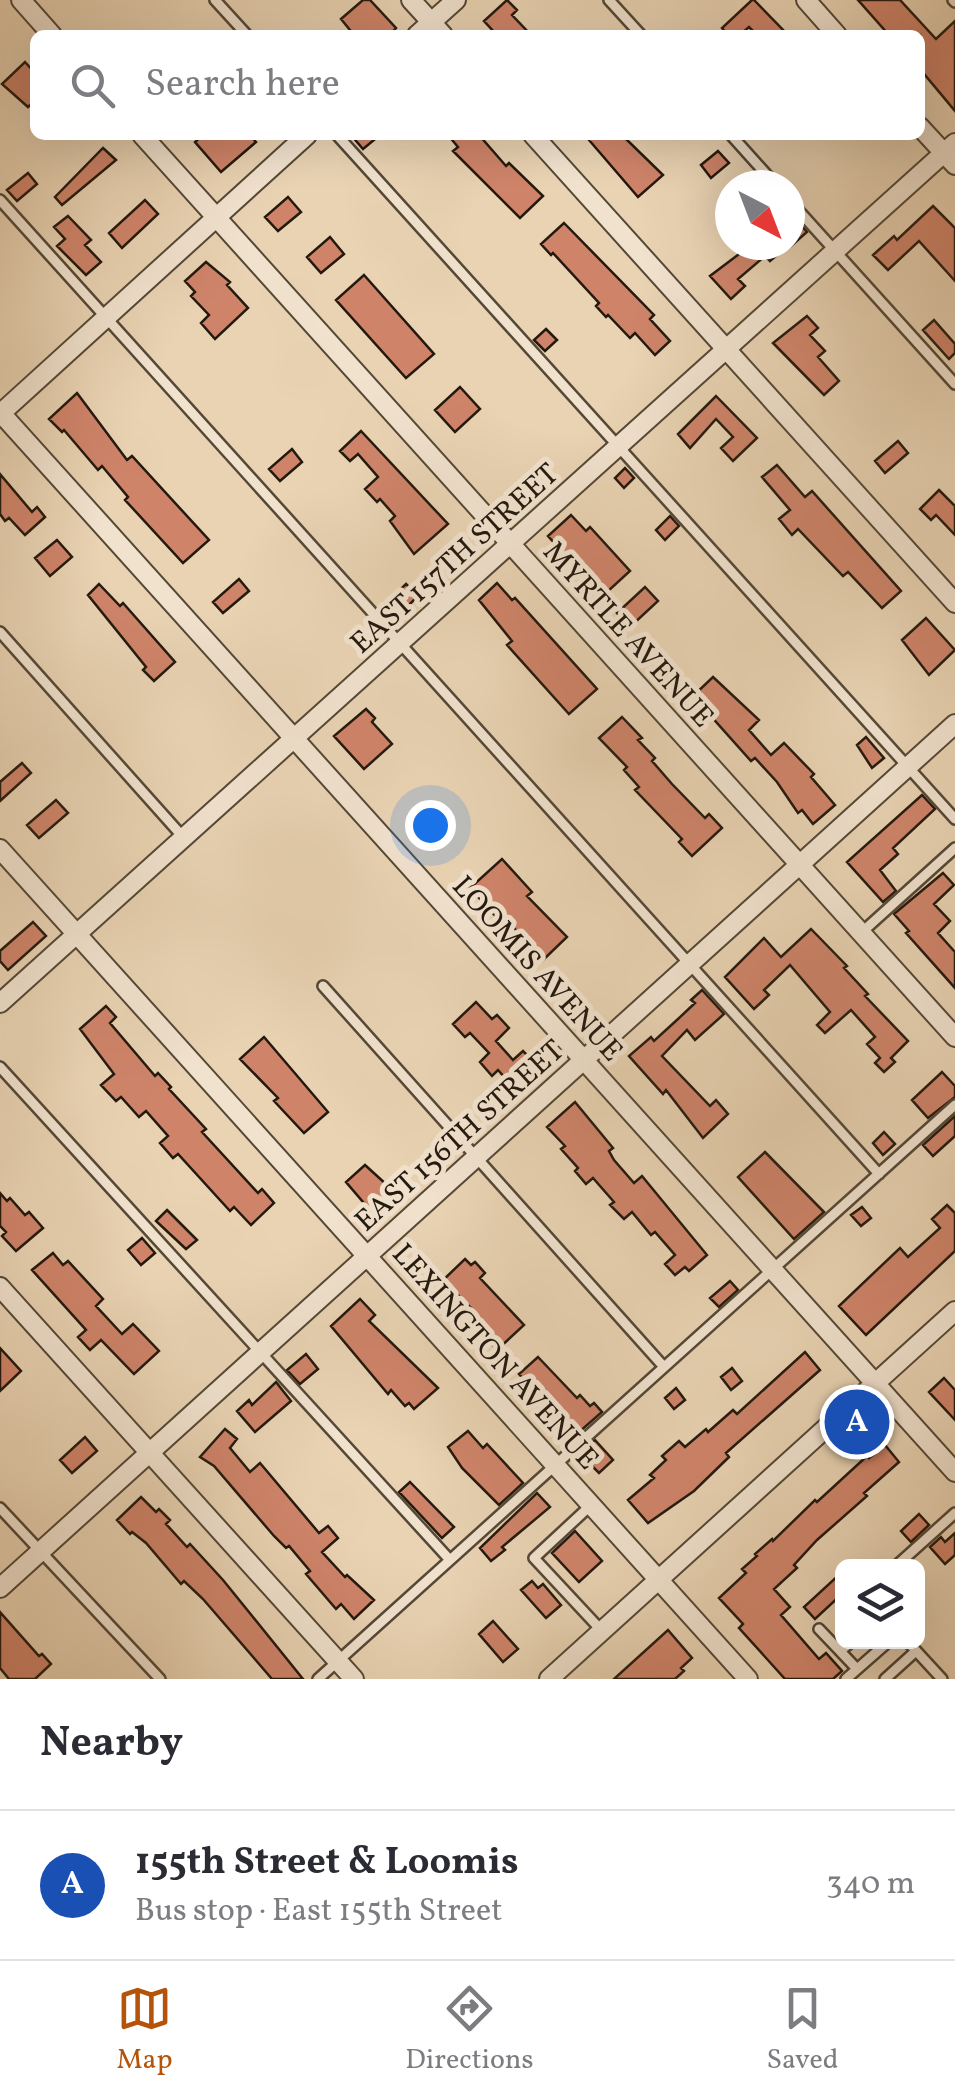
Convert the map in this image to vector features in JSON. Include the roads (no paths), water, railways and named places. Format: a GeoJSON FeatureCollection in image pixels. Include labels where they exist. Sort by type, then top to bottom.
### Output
{"type":"FeatureCollection","features":[{"type":"Feature","properties":{"kind":"street"},"geometry":{"type":"LineString","coordinates":[[21,0],[48,30]]}},
{"type":"Feature","properties":{"kind":"street"},"geometry":{"type":"LineString","coordinates":[[411,0],[430,30]]}},
{"type":"Feature","properties":{"kind":"street"},"geometry":{"type":"LineString","coordinates":[[432,30],[456,0]]}},
{"type":"Feature","properties":{"kind":"street"},"geometry":{"type":"LineString","coordinates":[[806,0],[833,30]]}},
{"type":"Feature","properties":{"kind":"street"},"geometry":{"type":"LineString","coordinates":[[925,131],[951,154]]}},
{"type":"Feature","properties":{"kind":"street","name":"MYRTLE AVENUE"},"geometry":{"type":"LineString","coordinates":[[147,140],[955,1037]]}},
{"type":"Feature","properties":{"kind":"street"},"geometry":{"type":"LineString","coordinates":[[0,413],[301,140]]}},
{"type":"Feature","properties":{"kind":"street"},"geometry":{"type":"LineString","coordinates":[[538,140],[955,603]]}},
{"type":"Feature","properties":{"kind":"street","name":"EAST 157TH STREET"},"geometry":{"type":"LineString","coordinates":[[0,1003],[835,251],[951,154]]}},
{"type":"Feature","properties":{"kind":"street","name":"LOOMIS AVENUE"},"geometry":{"type":"LineString","coordinates":[[0,413],[955,1472]]}},
{"type":"Feature","properties":{"kind":"street","name":"EAST 156TH STREET"},"geometry":{"type":"LineString","coordinates":[[0,1588],[955,724]]}},
{"type":"Feature","properties":{"kind":"street","name":"LEXINGTON AVENUE"},"geometry":{"type":"LineString","coordinates":[[0,850],[748,1679]]}},
{"type":"Feature","properties":{"kind":"street"},"geometry":{"type":"LineString","coordinates":[[0,1287],[354,1679]]}},
{"type":"Feature","properties":{"kind":"street"},"geometry":{"type":"LineString","coordinates":[[549,1679],[955,1311]]}},
{"type":"Feature","properties":{"kind":"lane"},"geometry":{"type":"LineString","coordinates":[[215,0],[242,30]]}},
{"type":"Feature","properties":{"kind":"lane"},"geometry":{"type":"LineString","coordinates":[[609,0],[636,30]]}},
{"type":"Feature","properties":{"kind":"lane"},"geometry":{"type":"LineString","coordinates":[[342,140],[955,819]]}},
{"type":"Feature","properties":{"kind":"lane"},"geometry":{"type":"LineString","coordinates":[[736,140],[762,170]]}},
{"type":"Feature","properties":{"kind":"lane"},"geometry":{"type":"LineString","coordinates":[[0,200],[879,1174]]}},
{"type":"Feature","properties":{"kind":"lane"},"geometry":{"type":"LineString","coordinates":[[805,218],[955,384]]}},
{"type":"Feature","properties":{"kind":"lane"},"geometry":{"type":"LineString","coordinates":[[0,632],[184,838]]}},
{"type":"Feature","properties":{"kind":"lane"},"geometry":{"type":"LineString","coordinates":[[861,933],[955,848]]}},
{"type":"Feature","properties":{"kind":"lane"},"geometry":{"type":"LineString","coordinates":[[323,986],[664,1367]]}},
{"type":"Feature","properties":{"kind":"lane"},"geometry":{"type":"LineString","coordinates":[[0,1066],[450,1560]]}},
{"type":"Feature","properties":{"kind":"lane"},"geometry":{"type":"LineString","coordinates":[[318,1679],[955,1105]]}},
{"type":"Feature","properties":{"kind":"lane"},"geometry":{"type":"LineString","coordinates":[[592,1504],[534,1558],[602,1631]]}},
{"type":"Feature","properties":{"kind":"lane"},"geometry":{"type":"LineString","coordinates":[[0,1508],[160,1679]]}},
{"type":"Feature","properties":{"kind":"lane"},"geometry":{"type":"LineString","coordinates":[[904,1559],[955,1512]]}},
{"type":"Feature","properties":{"kind":"lane"},"geometry":{"type":"LineString","coordinates":[[819,1629],[857,1669]]}},
{"type":"Feature","properties":{"kind":"lane"},"geometry":{"type":"LineString","coordinates":[[846,1679],[880,1649]]}},
{"type":"Feature","properties":{"kind":"lane"},"geometry":{"type":"LineString","coordinates":[[885,1679],[916,1650],[942,1679]]}},
{"type":"Feature","properties":{"kind":"place","name":"155th Street & Loomis"},"geometry":{"type":"Point","coordinates":[857,1422]}}]}
